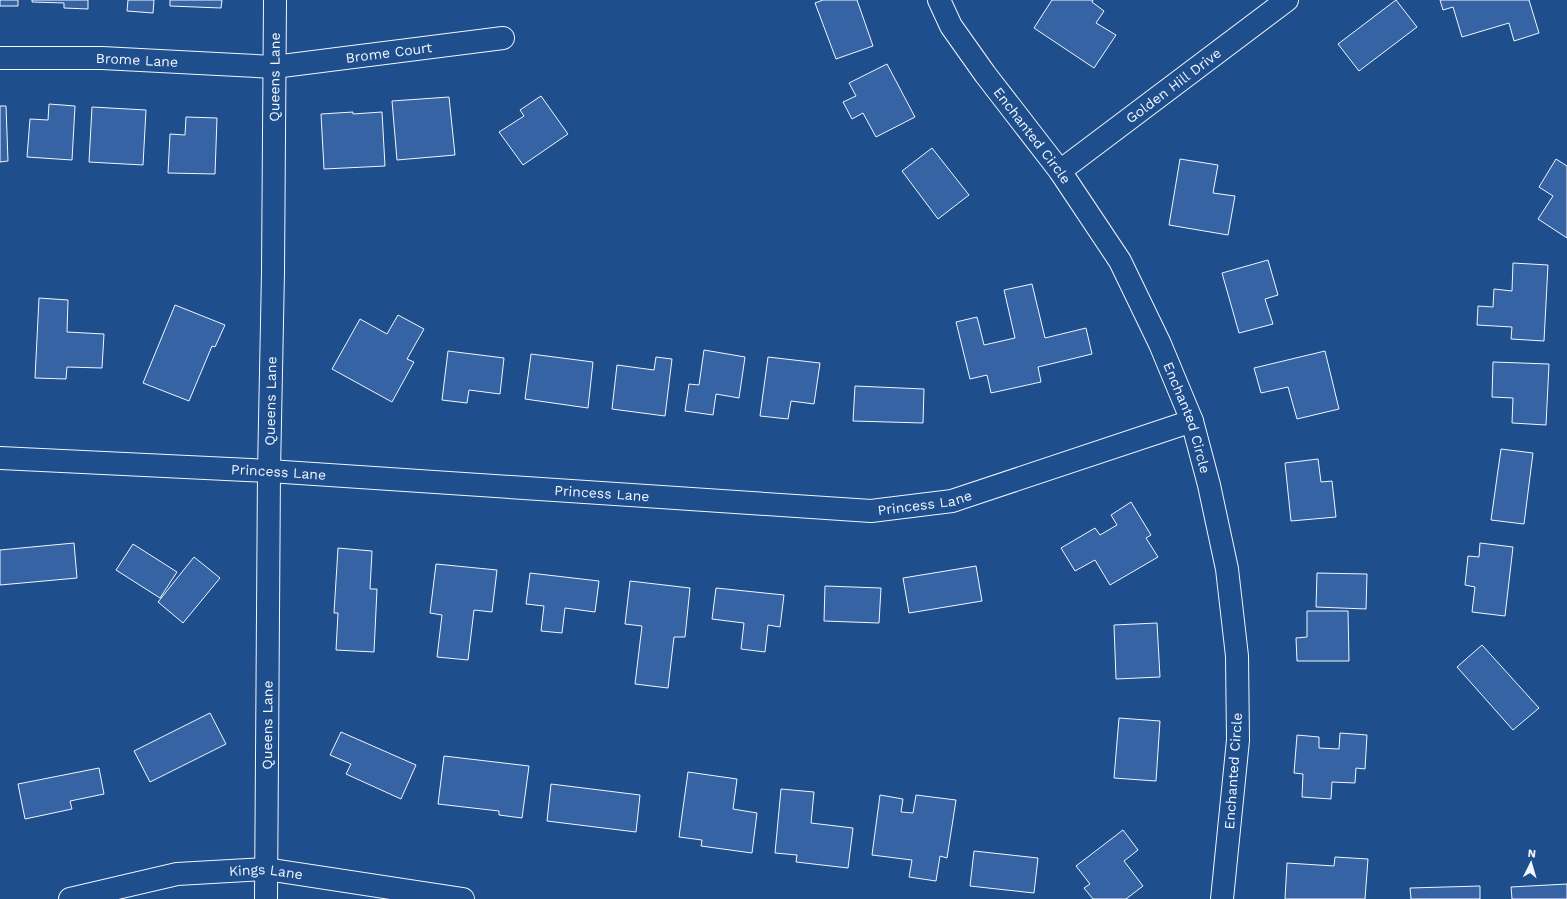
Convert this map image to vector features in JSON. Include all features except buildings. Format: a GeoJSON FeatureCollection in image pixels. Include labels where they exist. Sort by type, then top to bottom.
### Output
{"type":"FeatureCollection","features":[{"type":"Feature","properties":{"kind":"street","name":"Queens Lane"},"geometry":{"type":"LineString","coordinates":[[266,899],[269,471],[273,280],[275,0]]}},
{"type":"Feature","properties":{"kind":"street","name":"Enchanted Circle"},"geometry":{"type":"LineString","coordinates":[[939,0],[951,26],[981,68],[1060,170],[1120,261],[1160,344],[1192,421],[1209,485],[1227,569],[1237,656],[1238,740],[1222,899]]}},
{"type":"Feature","properties":{"kind":"street","name":"Golden Hill Drive"},"geometry":{"type":"LineString","coordinates":[[1060,170],[1287,0]]}},
{"type":"Feature","properties":{"kind":"street","name":"Brome Court"},"geometry":{"type":"LineString","coordinates":[[274,67],[503,38]]}},
{"type":"Feature","properties":{"kind":"street","name":"Brome Lane"},"geometry":{"type":"LineString","coordinates":[[0,58],[102,58],[274,67]]}},
{"type":"Feature","properties":{"kind":"street","name":"Princess Lane"},"geometry":{"type":"LineString","coordinates":[[0,458],[269,471],[871,511],[952,501],[1192,421]]}},
{"type":"Feature","properties":{"kind":"street","name":"Kings Lane"},"geometry":{"type":"LineString","coordinates":[[70,899],[177,874],[266,869],[463,899]]}}]}
